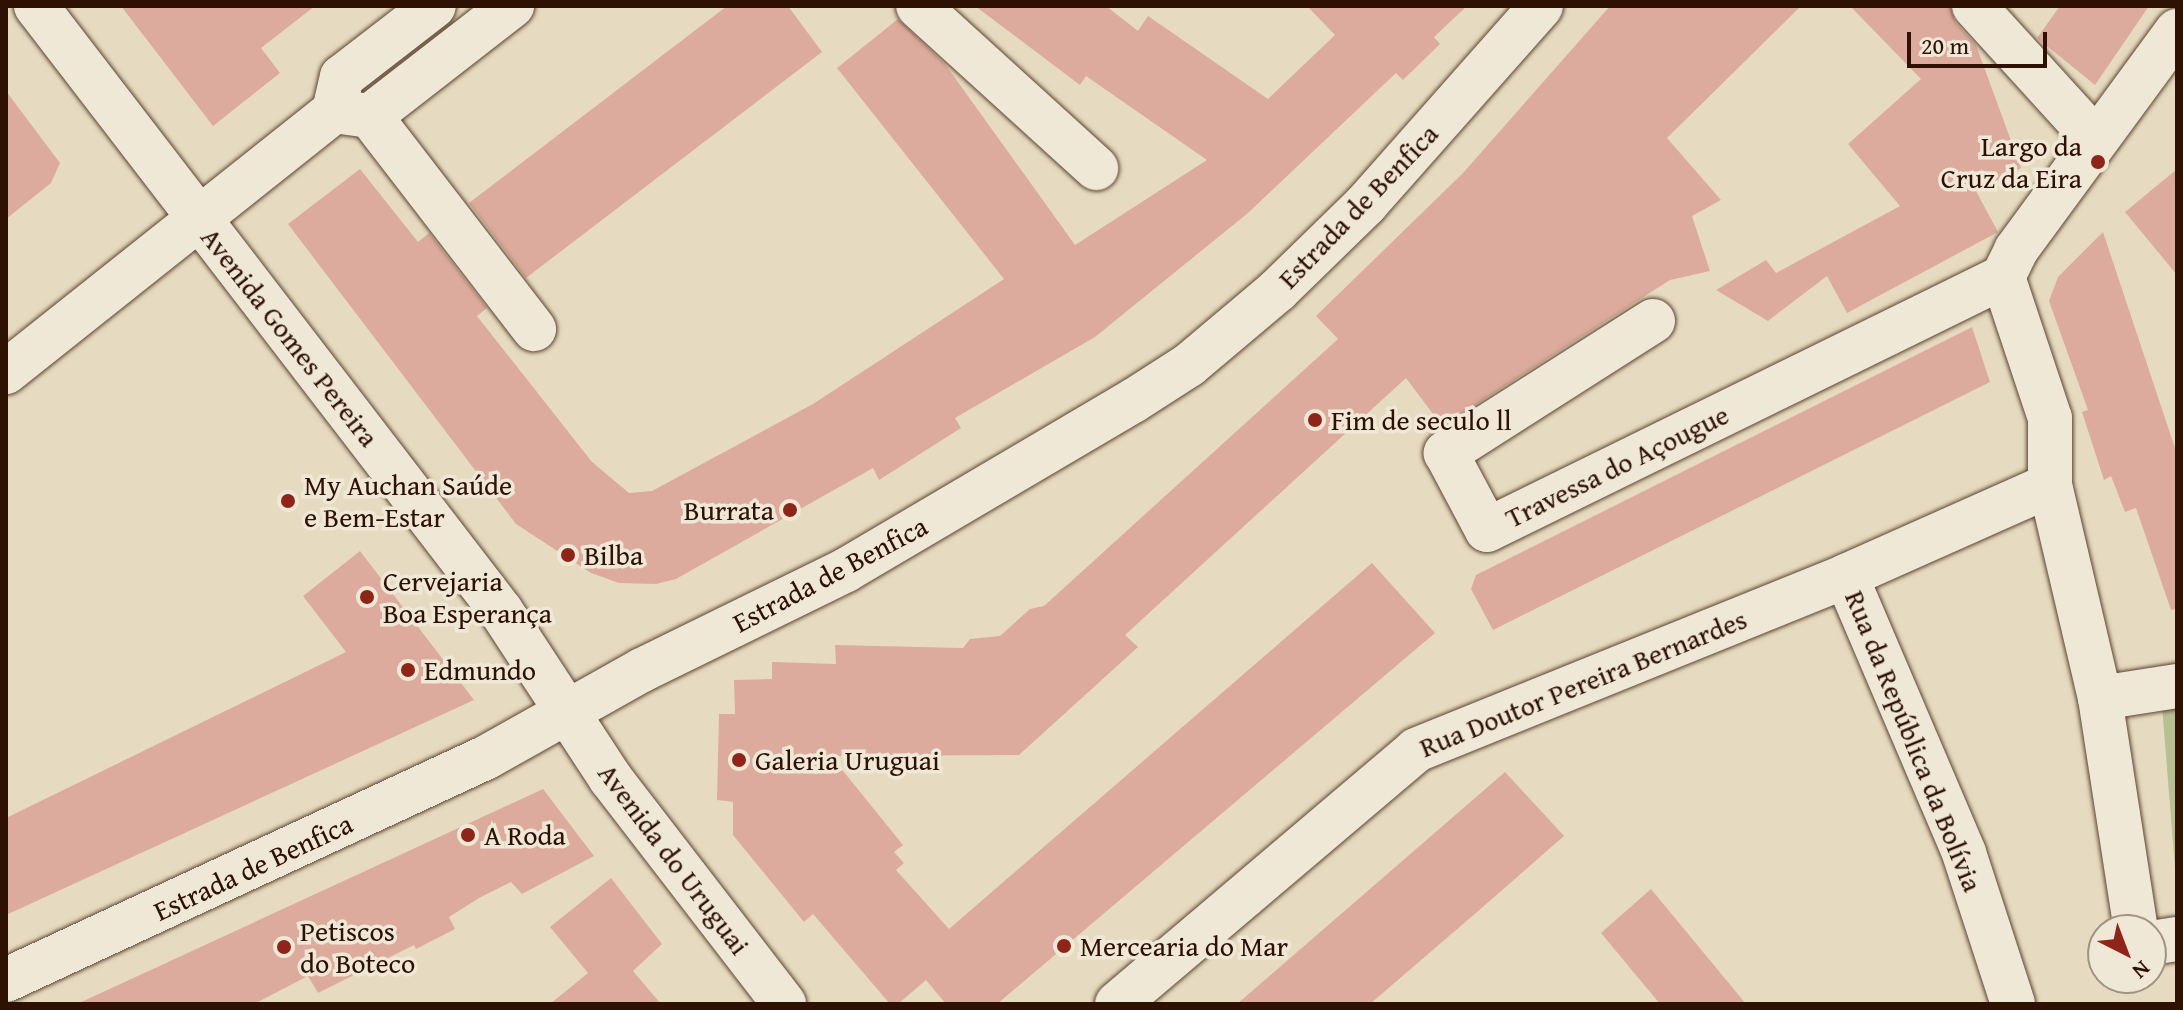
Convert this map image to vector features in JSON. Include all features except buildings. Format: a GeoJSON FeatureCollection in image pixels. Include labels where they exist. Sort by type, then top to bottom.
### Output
{"type":"FeatureCollection","features":[{"type":"Feature","properties":{"kind":"street","name":"Avenida Gomes Pereira"},"geometry":{"type":"LineString","coordinates":[[36,6],[501,611],[567,712]]}},
{"type":"Feature","properties":{"kind":"street"},"geometry":{"type":"LineString","coordinates":[[434,6],[342,77],[352,113],[534,329]]}},
{"type":"Feature","properties":{"kind":"street"},"geometry":{"type":"LineString","coordinates":[[6,372],[198,217],[512,6]]}},
{"type":"Feature","properties":{"kind":"street"},"geometry":{"type":"LineString","coordinates":[[918,6],[1096,168]]}},
{"type":"Feature","properties":{"kind":"street","name":"Estrada de Benfica"},"geometry":{"type":"LineString","coordinates":[[6,980],[411,794],[846,570],[1083,432],[1189,365],[1278,290],[1366,204],[1541,6]]}},
{"type":"Feature","properties":{"kind":"street"},"geometry":{"type":"LineString","coordinates":[[1974,6],[2095,139]]}},
{"type":"Feature","properties":{"kind":"street"},"geometry":{"type":"LineString","coordinates":[[2134,914],[2100,698],[2050,485],[2050,418],[2003,277],[2095,139],[2177,31]]}},
{"type":"Feature","properties":{"kind":"street","name":"Travessa do Açougue"},"geometry":{"type":"LineString","coordinates":[[1653,321],[1446,453],[1487,530],[2003,277]]}},
{"type":"Feature","properties":{"kind":"street","name":"Rua da República da Bolívia"},"geometry":{"type":"LineString","coordinates":[[2013,1004],[1964,853],[1846,576],[2050,485]]}},
{"type":"Feature","properties":{"kind":"street","name":"Rua Doutor Pereira Bernardes"},"geometry":{"type":"LineString","coordinates":[[1117,1004],[1416,750],[1846,576]]}},
{"type":"Feature","properties":{"kind":"street"},"geometry":{"type":"LineString","coordinates":[[2100,698],[2177,686]]}},
{"type":"Feature","properties":{"kind":"street","name":"Avenida do Uruguai"},"geometry":{"type":"LineString","coordinates":[[567,712],[611,779],[784,1004]]}},
{"type":"Feature","properties":{"kind":"green space"},"geometry":{"type":"Polygon","coordinates":[[[2177,703],[2177,893],[2162,705],[2177,703]]]}},
{"type":"Feature","properties":{"kind":"place","name":"Largo da Cruz da Eira"},"geometry":{"type":"Point","coordinates":[2098,162]}},
{"type":"Feature","properties":{"kind":"place","name":"Fim de seculo ll"},"geometry":{"type":"Point","coordinates":[1315,420]}},
{"type":"Feature","properties":{"kind":"place","name":"My Auchan Saúde e Bem-Estar"},"geometry":{"type":"Point","coordinates":[288,501]}},
{"type":"Feature","properties":{"kind":"place","name":"Burrata"},"geometry":{"type":"Point","coordinates":[790,510]}},
{"type":"Feature","properties":{"kind":"place","name":"Bilba"},"geometry":{"type":"Point","coordinates":[568,555]}},
{"type":"Feature","properties":{"kind":"place","name":"Cervejaria Boa Esperança"},"geometry":{"type":"Point","coordinates":[367,597]}},
{"type":"Feature","properties":{"kind":"place","name":"Edmundo"},"geometry":{"type":"Point","coordinates":[408,670]}},
{"type":"Feature","properties":{"kind":"place","name":"Galeria Uruguai"},"geometry":{"type":"Point","coordinates":[739,760]}},
{"type":"Feature","properties":{"kind":"place","name":"A Roda"},"geometry":{"type":"Point","coordinates":[468,835]}},
{"type":"Feature","properties":{"kind":"place","name":"Mercearia do Mar"},"geometry":{"type":"Point","coordinates":[1064,946]}},
{"type":"Feature","properties":{"kind":"place","name":"Petiscos do Boteco"},"geometry":{"type":"Point","coordinates":[284,947]}}]}
